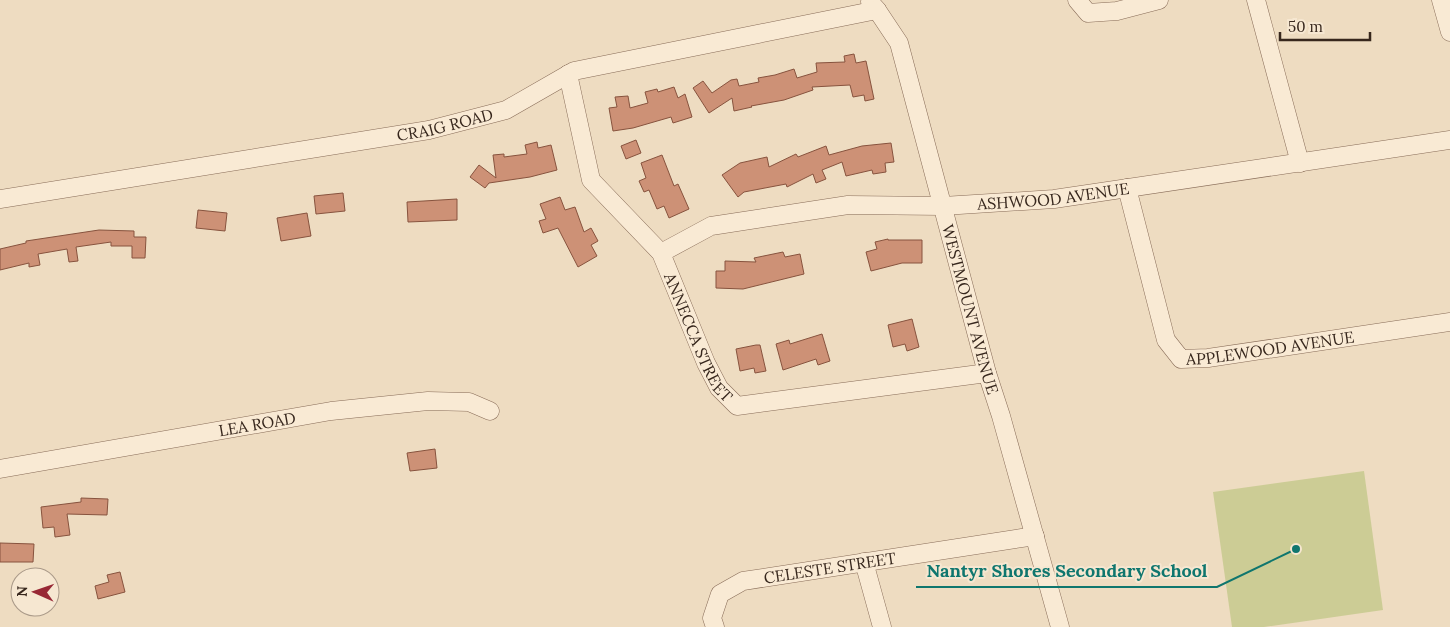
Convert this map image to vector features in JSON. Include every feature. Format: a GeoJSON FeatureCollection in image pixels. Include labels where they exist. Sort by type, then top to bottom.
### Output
{"type":"FeatureCollection","features":[{"type":"Feature","properties":{"kind":"street"},"geometry":{"type":"LineString","coordinates":[[1077,0],[1088,13],[1117,11],[1159,0]]}},
{"type":"Feature","properties":{"kind":"street"},"geometry":{"type":"LineString","coordinates":[[1256,0],[1300,163]]}},
{"type":"Feature","properties":{"kind":"street"},"geometry":{"type":"LineString","coordinates":[[1441,0],[1450,32]]}},
{"type":"Feature","properties":{"kind":"street","name":"CRAIG ROAD"},"geometry":{"type":"LineString","coordinates":[[0,200],[429,130],[506,110],[574,71],[873,5]]}},
{"type":"Feature","properties":{"kind":"street","name":"WESTMOUNT AVENUE"},"geometry":{"type":"LineString","coordinates":[[873,5],[899,43],[987,373],[1001,416],[1060,627]]}},
{"type":"Feature","properties":{"kind":"street","name":"ANNECCA STREET"},"geometry":{"type":"LineString","coordinates":[[568,74],[591,180],[661,253],[706,363],[720,388],[738,406],[987,373]]}},
{"type":"Feature","properties":{"kind":"street","name":"ASHWOOD AVENUE"},"geometry":{"type":"LineString","coordinates":[[661,253],[710,226],[848,206],[943,206],[1054,199],[1450,140]]}},
{"type":"Feature","properties":{"kind":"street","name":"APPLEWOOD AVENUE"},"geometry":{"type":"LineString","coordinates":[[1127,188],[1166,340],[1181,359],[1208,358],[1450,322]]}},
{"type":"Feature","properties":{"kind":"street","name":"LEA ROAD"},"geometry":{"type":"LineString","coordinates":[[0,469],[331,410],[428,401],[468,402],[490,411]]}},
{"type":"Feature","properties":{"kind":"street","name":"CELESTE STREET"},"geometry":{"type":"LineString","coordinates":[[715,627],[712,618],[720,594],[743,581],[1035,536]]}},
{"type":"Feature","properties":{"kind":"street"},"geometry":{"type":"LineString","coordinates":[[864,562],[882,627]]}},
{"type":"Feature","properties":{"kind":"green space"},"geometry":{"type":"Polygon","coordinates":[[[1364,471],[1383,610],[1264,627],[1232,627],[1213,492],[1364,471]]]}},
{"type":"Feature","properties":{"kind":"building"},"geometry":{"type":"Polygon","coordinates":[[[854,54],[856,63],[866,61],[874,99],[865,101],[864,95],[853,97],[850,85],[812,87],[813,90],[784,100],[734,111],[732,98],[709,113],[693,88],[703,81],[712,93],[731,80],[737,79],[739,86],[759,82],[758,78],[794,69],[797,78],[817,72],[816,63],[845,62],[844,56],[854,54]]]}},
{"type":"Feature","properties":{"kind":"building"},"geometry":{"type":"Polygon","coordinates":[[[674,87],[678,98],[685,94],[692,117],[673,123],[671,117],[633,128],[613,131],[609,108],[617,107],[615,97],[628,96],[630,108],[648,103],[645,92],[657,89],[658,92],[674,87]]]}},
{"type":"Feature","properties":{"kind":"building"},"geometry":{"type":"Polygon","coordinates":[[[636,140],[641,153],[626,159],[621,146],[636,140]]]}},
{"type":"Feature","properties":{"kind":"building"},"geometry":{"type":"Polygon","coordinates":[[[537,142],[538,148],[551,145],[557,170],[530,177],[489,183],[485,188],[470,177],[479,165],[496,178],[493,155],[504,154],[504,157],[527,154],[525,145],[537,142]]]}},
{"type":"Feature","properties":{"kind":"building"},"geometry":{"type":"Polygon","coordinates":[[[891,143],[894,162],[885,163],[886,172],[873,174],[872,170],[846,176],[842,162],[822,170],[826,179],[816,183],[813,174],[787,187],[786,184],[744,192],[738,197],[722,175],[740,163],[767,157],[769,167],[796,154],[798,157],[826,146],[829,155],[862,146],[891,143]]]}},
{"type":"Feature","properties":{"kind":"building"},"geometry":{"type":"Polygon","coordinates":[[[662,155],[674,186],[678,184],[689,209],[669,218],[664,206],[657,209],[649,190],[644,192],[639,181],[646,178],[641,163],[662,155]]]}},
{"type":"Feature","properties":{"kind":"building"},"geometry":{"type":"Polygon","coordinates":[[[343,193],[345,211],[316,214],[314,196],[343,193]]]}},
{"type":"Feature","properties":{"kind":"building"},"geometry":{"type":"Polygon","coordinates":[[[560,197],[565,210],[575,207],[584,232],[591,228],[598,241],[591,245],[597,256],[578,267],[558,228],[543,233],[539,221],[546,219],[540,204],[560,197]]]}},
{"type":"Feature","properties":{"kind":"building"},"geometry":{"type":"Polygon","coordinates":[[[457,199],[457,220],[408,222],[407,202],[457,199]]]}},
{"type":"Feature","properties":{"kind":"building"},"geometry":{"type":"Polygon","coordinates":[[[198,210],[227,213],[225,231],[196,228],[198,210]]]}},
{"type":"Feature","properties":{"kind":"building"},"geometry":{"type":"Polygon","coordinates":[[[307,213],[311,236],[281,241],[277,218],[307,213]]]}},
{"type":"Feature","properties":{"kind":"building"},"geometry":{"type":"Polygon","coordinates":[[[99,230],[134,231],[134,237],[146,237],[145,258],[132,258],[132,246],[111,246],[111,242],[76,247],[78,261],[69,262],[67,249],[38,254],[40,265],[29,267],[29,263],[0,270],[0,249],[26,243],[26,241],[99,230]]]}},
{"type":"Feature","properties":{"kind":"building"},"geometry":{"type":"Polygon","coordinates":[[[888,239],[922,240],[922,263],[902,263],[871,271],[866,252],[877,249],[875,242],[888,239]]]}},
{"type":"Feature","properties":{"kind":"building"},"geometry":{"type":"Polygon","coordinates":[[[783,252],[785,257],[800,254],[804,274],[743,289],[716,288],[716,271],[725,271],[725,261],[756,262],[754,258],[783,252]]]}},
{"type":"Feature","properties":{"kind":"building"},"geometry":{"type":"Polygon","coordinates":[[[912,319],[919,347],[907,351],[905,344],[893,347],[888,325],[912,319]]]}},
{"type":"Feature","properties":{"kind":"building"},"geometry":{"type":"Polygon","coordinates":[[[822,334],[830,361],[818,365],[816,359],[783,370],[776,344],[789,340],[790,344],[822,334]]]}},
{"type":"Feature","properties":{"kind":"building"},"geometry":{"type":"Polygon","coordinates":[[[760,345],[766,371],[755,373],[754,368],[740,371],[736,349],[760,345]]]}},
{"type":"Feature","properties":{"kind":"building"},"geometry":{"type":"Polygon","coordinates":[[[435,449],[437,468],[410,471],[407,453],[435,449]]]}},
{"type":"Feature","properties":{"kind":"building"},"geometry":{"type":"Polygon","coordinates":[[[81,498],[108,499],[107,515],[67,514],[70,535],[55,537],[54,527],[43,528],[41,507],[81,502],[81,498]]]}},
{"type":"Feature","properties":{"kind":"building"},"geometry":{"type":"Polygon","coordinates":[[[0,543],[34,544],[33,562],[0,562],[0,543]]]}},
{"type":"Feature","properties":{"kind":"building"},"geometry":{"type":"Polygon","coordinates":[[[120,572],[125,592],[98,599],[95,586],[109,582],[107,575],[120,572]]]}},
{"type":"Feature","properties":{"kind":"place","name":"Nantyr Shores Secondary School"},"geometry":{"type":"Point","coordinates":[1296,549]}}]}
